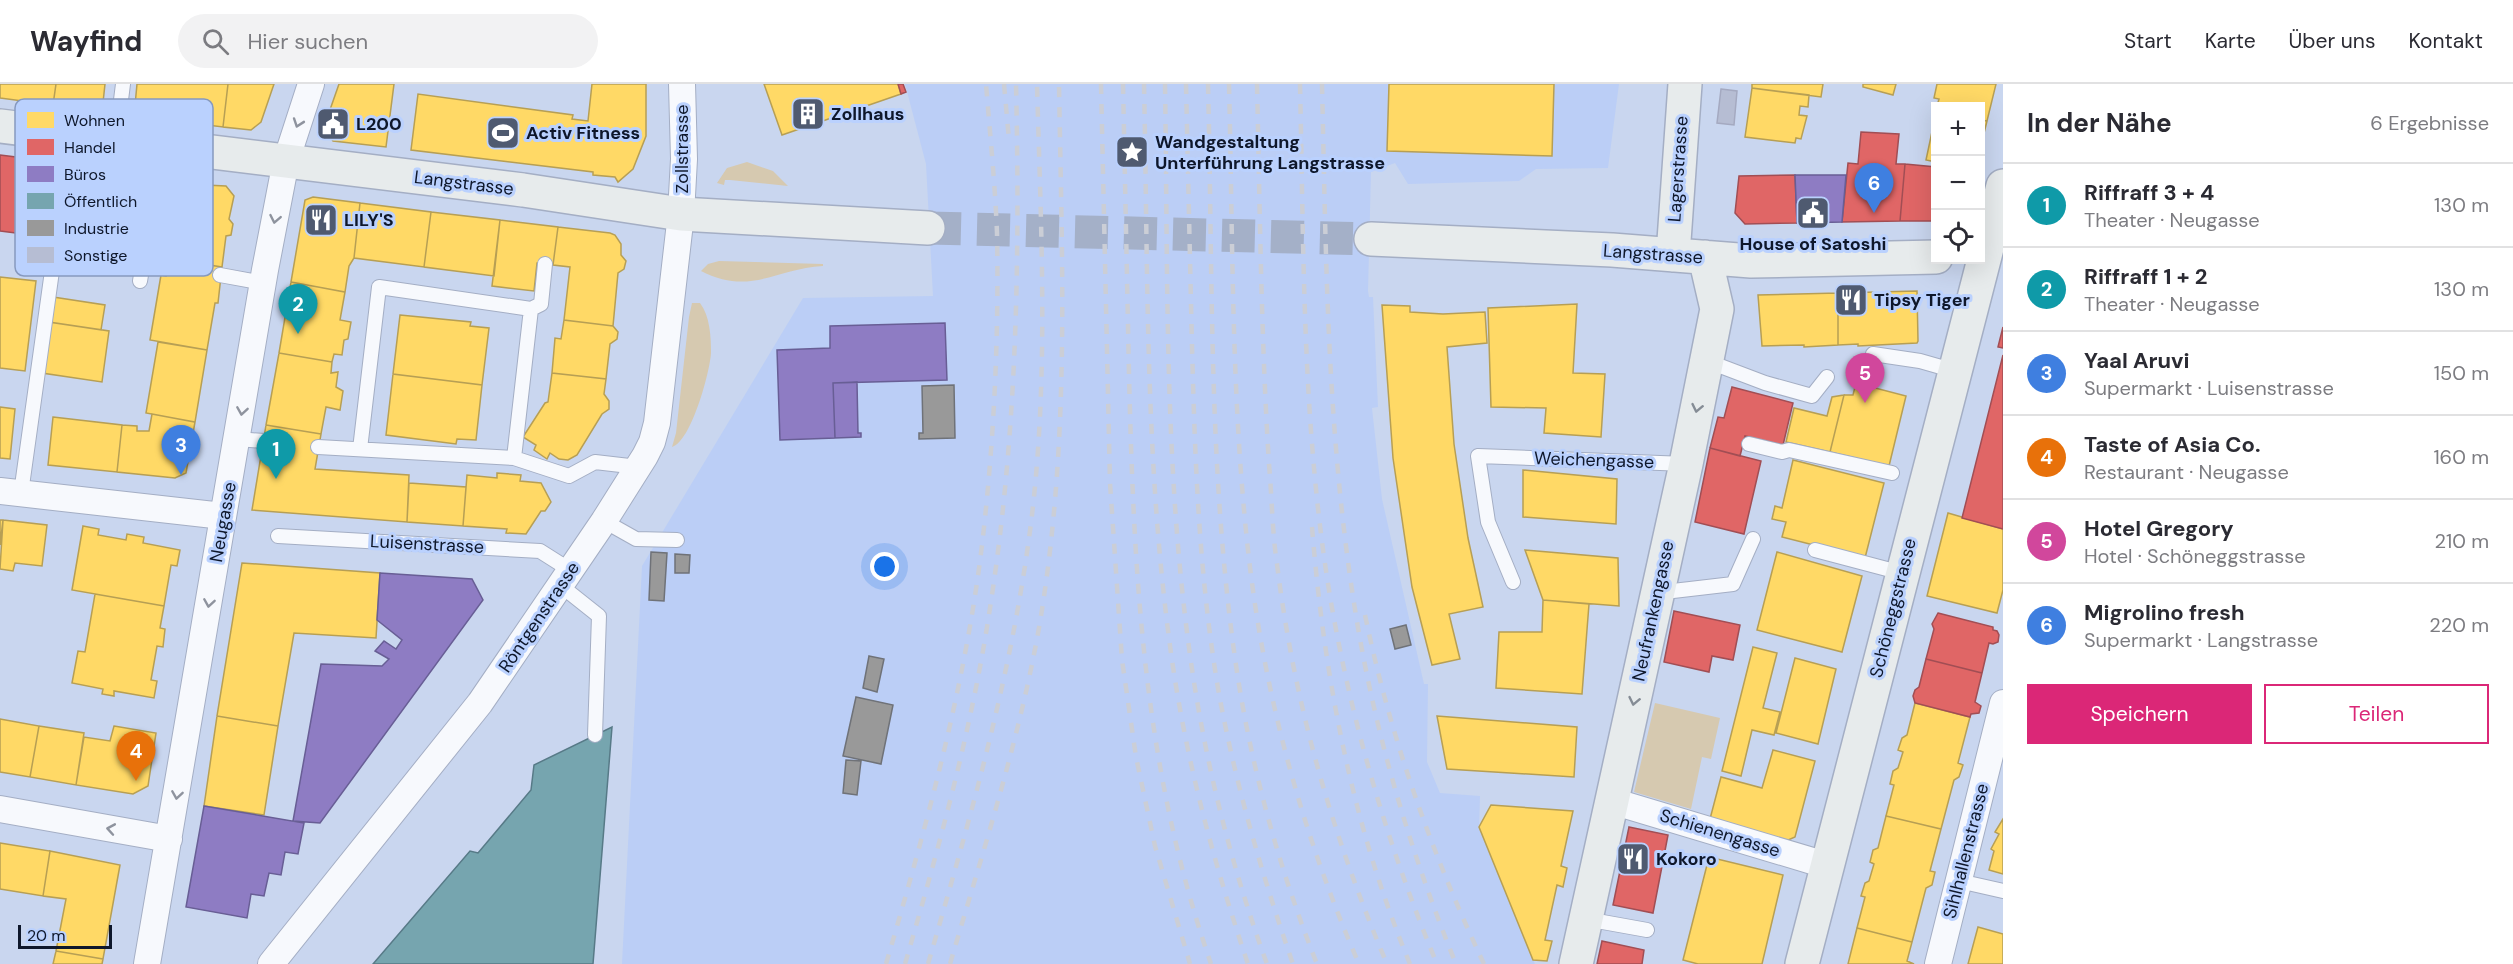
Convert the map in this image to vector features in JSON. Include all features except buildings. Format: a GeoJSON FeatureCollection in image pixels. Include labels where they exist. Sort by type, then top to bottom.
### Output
{"type":"FeatureCollection","features":[{"type":"Feature","properties":{"kind":"street","name":"Neugasse"},"geometry":{"type":"LineString","coordinates":[[148,964],[263,283],[286,161],[311,84]]}},
{"type":"Feature","properties":{"kind":"street","name":"Zollstrasse"},"geometry":{"type":"LineString","coordinates":[[681,214],[684,159],[682,84]]}},
{"type":"Feature","properties":{"kind":"street","name":"Lagerstrasse"},"geometry":{"type":"LineString","coordinates":[[1672,255],[1685,84]]}},
{"type":"Feature","properties":{"kind":"street","name":"Langstrasse"},"geometry":{"type":"LineString","coordinates":[[0,126],[15,128]]}},
{"type":"Feature","properties":{"kind":"street","name":"Langstrasse"},"geometry":{"type":"LineString","coordinates":[[213,152],[523,190],[681,214],[928,228]]}},
{"type":"Feature","properties":{"kind":"street","name":"Schöneggstrasse"},"geometry":{"type":"LineString","coordinates":[[1802,964],[1955,371],[1990,252],[2003,186]]}},
{"type":"Feature","properties":{"kind":"street","name":"Röntgenstrasse"},"geometry":{"type":"LineString","coordinates":[[272,964],[480,703],[604,521],[652,442],[657,423],[681,214]]}},
{"type":"Feature","properties":{"kind":"street","name":"Langstrasse"},"geometry":{"type":"LineString","coordinates":[[1371,239],[1751,261],[1931,257]]}},
{"type":"Feature","properties":{"kind":"street","name":"Neufrankengasse"},"geometry":{"type":"LineString","coordinates":[[1576,964],[1686,464],[1717,309],[1705,257]]}},
{"type":"Feature","properties":{"kind":"street"},"geometry":{"type":"LineString","coordinates":[[11,492],[223,516]]}},
{"type":"Feature","properties":{"kind":"street","name":"Sihlhallenstrasse"},"geometry":{"type":"LineString","coordinates":[[1938,964],[2003,703]]}},
{"type":"Feature","properties":{"kind":"street","name":"Schienengasse"},"geometry":{"type":"LineString","coordinates":[[1612,801],[1828,866]]}},
{"type":"Feature","properties":{"kind":"street"},"geometry":{"type":"LineString","coordinates":[[0,809],[169,839]]}},
{"type":"Feature","properties":{"kind":"lane"},"geometry":{"type":"LineString","coordinates":[[121,99],[123,84]]}},
{"type":"Feature","properties":{"kind":"lane"},"geometry":{"type":"LineString","coordinates":[[360,449],[379,287],[531,309],[541,304],[545,264]]}},
{"type":"Feature","properties":{"kind":"lane"},"geometry":{"type":"LineString","coordinates":[[220,275],[263,283]]}},
{"type":"Feature","properties":{"kind":"lane"},"geometry":{"type":"LineString","coordinates":[[11,492],[47,276]]}},
{"type":"Feature","properties":{"kind":"lane"},"geometry":{"type":"LineString","coordinates":[[140,281],[141,276]]}},
{"type":"Feature","properties":{"kind":"lane"},"geometry":{"type":"LineString","coordinates":[[514,458],[531,309]]}},
{"type":"Feature","properties":{"kind":"lane"},"geometry":{"type":"LineString","coordinates":[[1873,354],[1920,361],[1955,371]]}},
{"type":"Feature","properties":{"kind":"lane"},"geometry":{"type":"LineString","coordinates":[[1707,361],[1766,383],[1812,396],[1827,377]]}},
{"type":"Feature","properties":{"kind":"lane"},"geometry":{"type":"LineString","coordinates":[[237,439],[264,441]]}},
{"type":"Feature","properties":{"kind":"lane"},"geometry":{"type":"LineString","coordinates":[[1749,444],[1782,452],[1789,450],[1892,473]]}},
{"type":"Feature","properties":{"kind":"lane"},"geometry":{"type":"LineString","coordinates":[[318,447],[514,458],[569,476],[595,462],[638,467]]}},
{"type":"Feature","properties":{"kind":"lane","name":"Weichengasse"},"geometry":{"type":"LineString","coordinates":[[1513,582],[1488,522],[1478,456],[1686,464]]}},
{"type":"Feature","properties":{"kind":"lane"},"geometry":{"type":"LineString","coordinates":[[604,521],[636,539],[677,540]]}},
{"type":"Feature","properties":{"kind":"lane","name":"Luisenstrasse"},"geometry":{"type":"LineString","coordinates":[[278,536],[540,551],[599,616],[595,735]]}},
{"type":"Feature","properties":{"kind":"lane"},"geometry":{"type":"LineString","coordinates":[[1659,584],[1674,591],[1734,584],[1752,538]]}},
{"type":"Feature","properties":{"kind":"lane"},"geometry":{"type":"LineString","coordinates":[[1815,550],[1902,573]]}},
{"type":"Feature","properties":{"kind":"lane"},"geometry":{"type":"LineString","coordinates":[[1959,880],[2003,891]]}},
{"type":"Feature","properties":{"kind":"lane"},"geometry":{"type":"LineString","coordinates":[[1586,919],[1647,930]]}},
{"type":"Feature","properties":{"kind":"shaded area"},"geometry":{"type":"Polygon","coordinates":[[[905,84],[1619,84],[1608,168],[1536,169],[1519,181],[1408,184],[1395,163],[1371,172],[1368,291],[1369,297],[1373,297],[1378,407],[1372,408],[1382,499],[1424,684],[1428,684],[1427,762],[1440,793],[1480,796],[1479,828],[1535,964],[622,964],[642,566],[803,298],[933,296],[926,164],[905,84]]]}},
{"type":"Feature","properties":{"kind":"shaded area"},"geometry":{"type":"Polygon","coordinates":[[[747,162],[773,171],[788,186],[730,180],[725,180],[724,185],[717,183],[727,168],[747,162]]]}},
{"type":"Feature","properties":{"kind":"shaded area"},"geometry":{"type":"Polygon","coordinates":[[[719,261],[823,264],[823,266],[748,281],[718,278],[701,271],[708,264],[719,261]]]}},
{"type":"Feature","properties":{"kind":"shaded area"},"geometry":{"type":"Polygon","coordinates":[[[692,303],[700,303],[708,320],[711,340],[710,362],[692,420],[686,433],[672,447],[676,433],[692,303]]]}},
{"type":"Feature","properties":{"kind":"shaded area"},"geometry":{"type":"Polygon","coordinates":[[[1655,703],[1720,718],[1711,759],[1702,757],[1691,809],[1634,792],[1655,703]]]}},
{"type":"Feature","properties":{"kind":"tunnel"},"geometry":{"type":"LineString","coordinates":[[928,228],[1371,239]]}},
{"type":"Feature","properties":{"kind":"railway"},"geometry":{"type":"LineString","coordinates":[[886,964],[929,809],[955,704],[975,598],[982,545],[993,428],[997,311],[997,233],[986,84]]}},
{"type":"Feature","properties":{"kind":"railway"},"geometry":{"type":"LineString","coordinates":[[1004,84],[1009,140]]}},
{"type":"Feature","properties":{"kind":"railway"},"geometry":{"type":"LineString","coordinates":[[905,964],[964,743],[983,653],[999,543],[1015,347],[1016,84]]}},
{"type":"Feature","properties":{"kind":"railway"},"geometry":{"type":"LineString","coordinates":[[928,964],[974,801],[1001,691],[1013,635],[1031,523],[1037,468],[1042,359],[1042,249],[1037,84]]}},
{"type":"Feature","properties":{"kind":"railway"},"geometry":{"type":"LineString","coordinates":[[950,964],[1000,794],[1022,708],[1040,622],[1050,554],[1056,487],[1062,353],[1059,84]]}},
{"type":"Feature","properties":{"kind":"railway"},"geometry":{"type":"LineString","coordinates":[[1101,84],[1110,483],[1122,660],[1136,757],[1155,846],[1190,964]]}},
{"type":"Feature","properties":{"kind":"railway"},"geometry":{"type":"LineString","coordinates":[[1123,84],[1131,450],[1134,525],[1146,672],[1156,745],[1170,818],[1188,891],[1211,964]]}},
{"type":"Feature","properties":{"kind":"railway"},"geometry":{"type":"LineString","coordinates":[[1144,84],[1152,431],[1161,569],[1169,638],[1182,721],[1200,803],[1222,884],[1248,964]]}},
{"type":"Feature","properties":{"kind":"railway"},"geometry":{"type":"LineString","coordinates":[[1165,84],[1171,432],[1180,571],[1194,681],[1218,804],[1253,925],[1267,964]]}},
{"type":"Feature","properties":{"kind":"railway"},"geometry":{"type":"LineString","coordinates":[[1186,84],[1195,433],[1202,564],[1212,651],[1233,762],[1260,864],[1293,964]]}},
{"type":"Feature","properties":{"kind":"railway"},"geometry":{"type":"LineString","coordinates":[[1208,84],[1216,452],[1221,526],[1237,672],[1259,783],[1279,857],[1317,964]]}},
{"type":"Feature","properties":{"kind":"railway"},"geometry":{"type":"LineString","coordinates":[[1229,84],[1239,441],[1243,500],[1256,611],[1265,663],[1289,766],[1320,866],[1359,964]]}},
{"type":"Feature","properties":{"kind":"railway"},"geometry":{"type":"LineString","coordinates":[[1257,84],[1266,417],[1274,539],[1284,616],[1318,768],[1349,867],[1387,964]]}},
{"type":"Feature","properties":{"kind":"railway"},"geometry":{"type":"LineString","coordinates":[[1300,84],[1306,347],[1315,478],[1332,608],[1351,699],[1375,789],[1403,877],[1437,964]]}},
{"type":"Feature","properties":{"kind":"railway"},"geometry":{"type":"LineString","coordinates":[[1322,84],[1333,409],[1338,474],[1354,603],[1371,696],[1394,787],[1423,877],[1456,964]]}},
{"type":"Feature","properties":{"kind":"railway"},"geometry":{"type":"LineString","coordinates":[[1312,527],[1324,639],[1344,750],[1372,858],[1410,964]]}},
{"type":"Feature","properties":{"kind":"railway"},"geometry":{"type":"LineString","coordinates":[[1365,615],[1387,705],[1414,793],[1447,879],[1484,964]]}},
{"type":"Feature","properties":{"kind":"place","name":"Zollhaus"},"geometry":{"type":"Point","coordinates":[808,114]}},
{"type":"Feature","properties":{"kind":"place","name":"L200"},"geometry":{"type":"Point","coordinates":[333,124]}},
{"type":"Feature","properties":{"kind":"place","name":"Activ Fitness"},"geometry":{"type":"Point","coordinates":[503,133]}},
{"type":"Feature","properties":{"kind":"place","name":"Wandgestaltung Unterführung Langstrasse"},"geometry":{"type":"Point","coordinates":[1132,152]}},
{"type":"Feature","properties":{"kind":"place","name":"House of Satoshi"},"geometry":{"type":"Point","coordinates":[1813,213]}},
{"type":"Feature","properties":{"kind":"place","name":"Migrolino fresh"},"geometry":{"type":"Point","coordinates":[1874,213]}},
{"type":"Feature","properties":{"kind":"place","name":"LILY'S"},"geometry":{"type":"Point","coordinates":[321,220]}},
{"type":"Feature","properties":{"kind":"place","name":"Tipsy Tiger"},"geometry":{"type":"Point","coordinates":[1851,300]}},
{"type":"Feature","properties":{"kind":"place","name":"Riffraff 1 + 2"},"geometry":{"type":"Point","coordinates":[298,334]}},
{"type":"Feature","properties":{"kind":"place","name":"Hotel Gregory"},"geometry":{"type":"Point","coordinates":[1865,403]}},
{"type":"Feature","properties":{"kind":"place","name":"Yaal Aruvi"},"geometry":{"type":"Point","coordinates":[181,475]}},
{"type":"Feature","properties":{"kind":"place","name":"Riffraff 3 + 4"},"geometry":{"type":"Point","coordinates":[276,479]}},
{"type":"Feature","properties":{"kind":"place","name":"Taste of Asia Co."},"geometry":{"type":"Point","coordinates":[136,781]}},
{"type":"Feature","properties":{"kind":"place","name":"Kokoro"},"geometry":{"type":"Point","coordinates":[1633,859]}}]}
